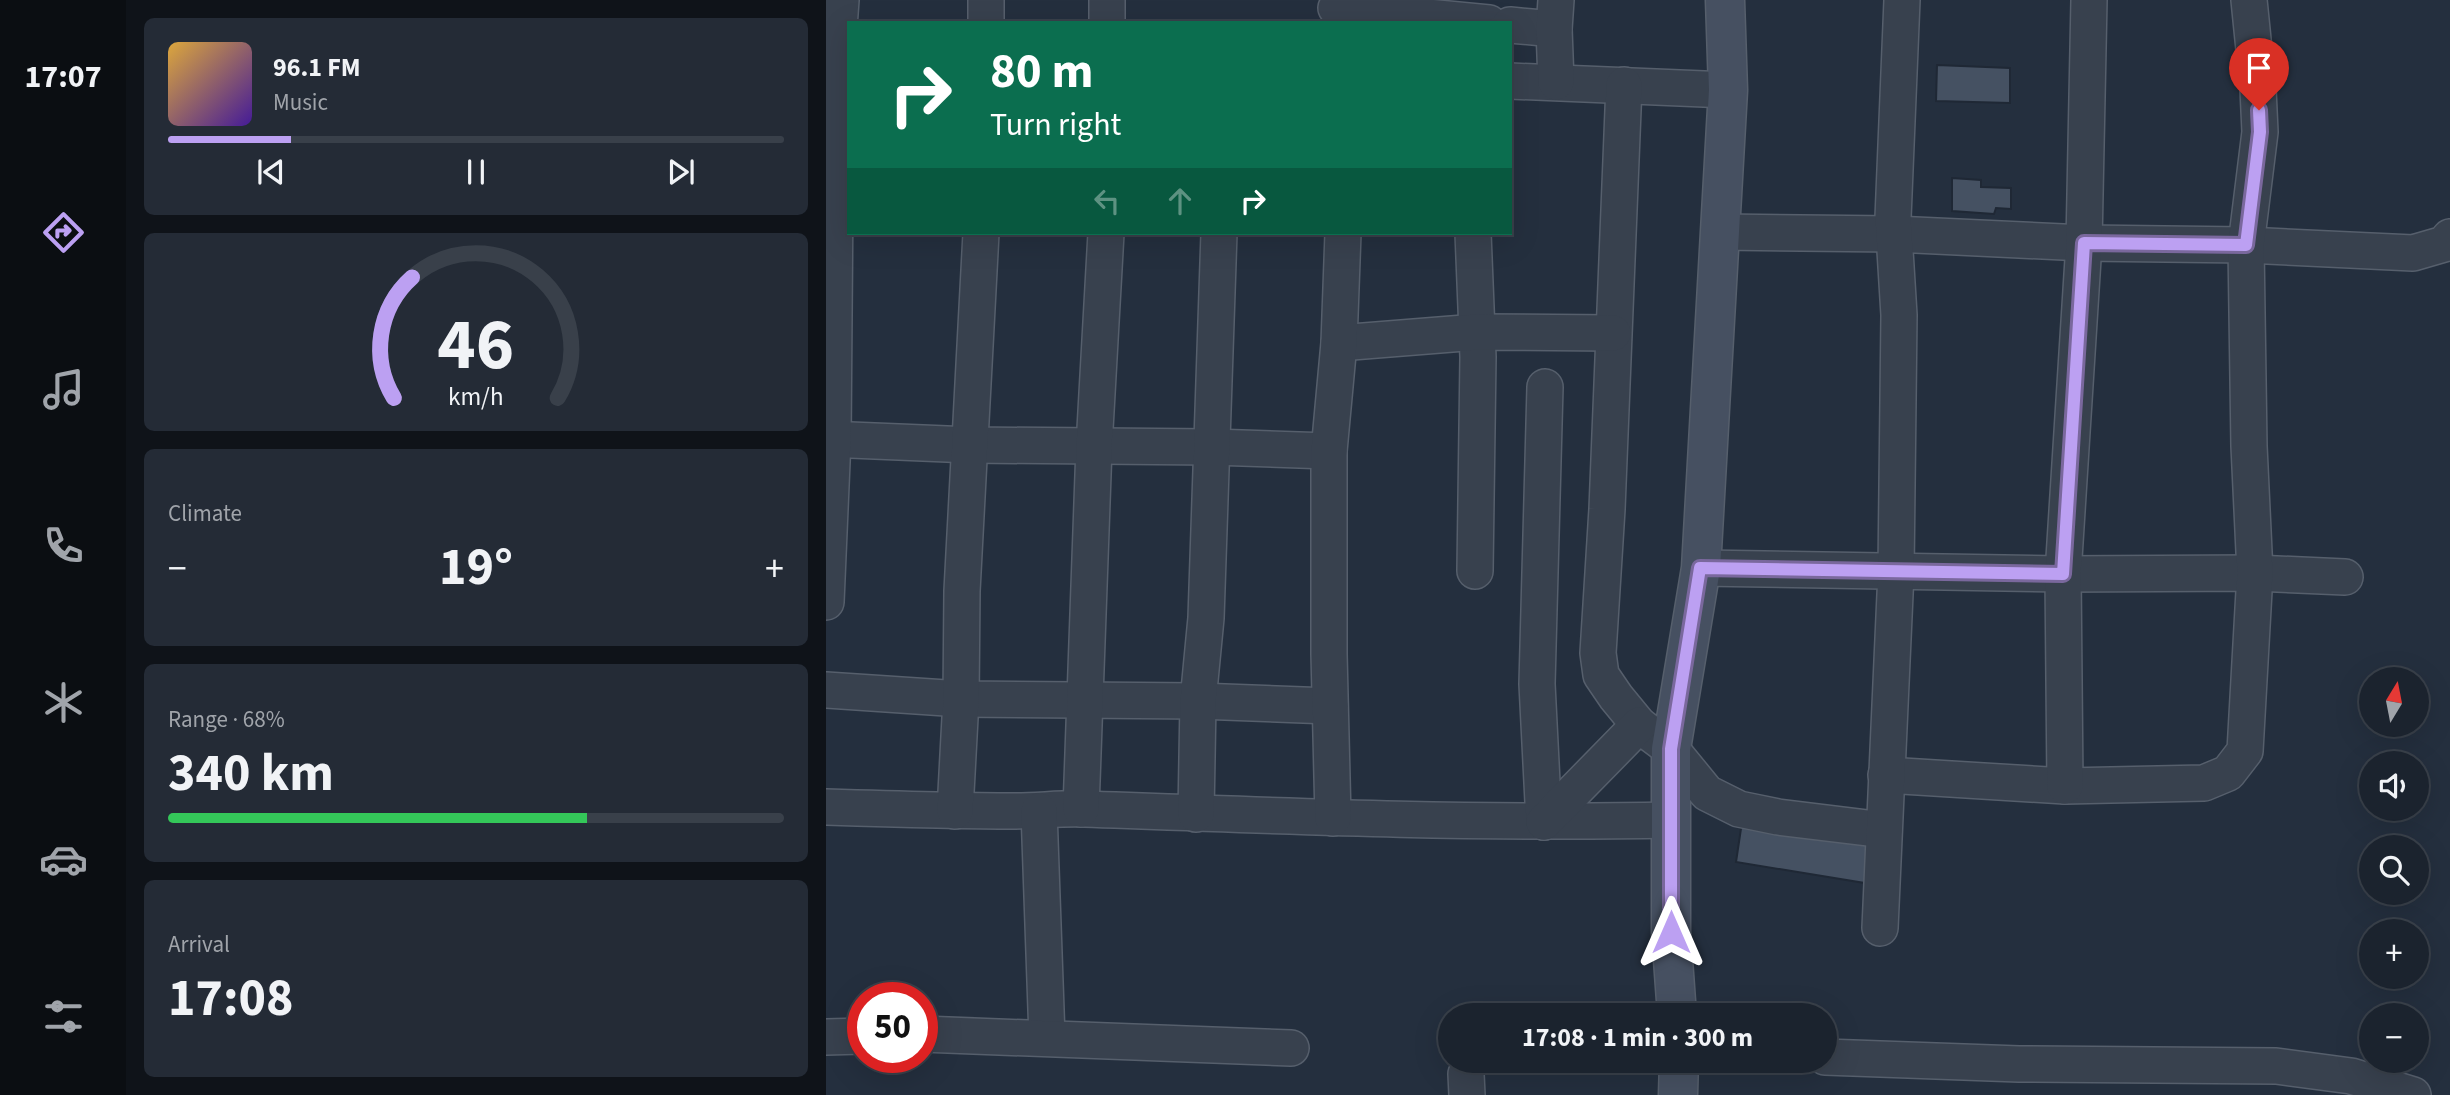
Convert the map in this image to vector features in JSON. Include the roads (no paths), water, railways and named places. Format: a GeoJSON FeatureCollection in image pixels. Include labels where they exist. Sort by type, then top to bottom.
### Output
{"type":"FeatureCollection","features":[{"type":"Feature","properties":{"kind":"main road"},"geometry":{"type":"LineString","coordinates":[[1676,1003],[1671,932],[1671,749],[1700,568],[1728,90],[1725,0]]}},
{"type":"Feature","properties":{"kind":"main road"},"geometry":{"type":"LineString","coordinates":[[1678,1095],[1679,1073]]}},
{"type":"Feature","properties":{"kind":"street"},"geometry":{"type":"LineString","coordinates":[[826,602],[837,68],[841,0]]}},
{"type":"Feature","properties":{"kind":"street"},"geometry":{"type":"LineString","coordinates":[[986,0],[986,21]]}},
{"type":"Feature","properties":{"kind":"street"},"geometry":{"type":"LineString","coordinates":[[1107,0],[1107,21]]}},
{"type":"Feature","properties":{"kind":"street"},"geometry":{"type":"LineString","coordinates":[[1508,0],[1509,21]]}},
{"type":"Feature","properties":{"kind":"street"},"geometry":{"type":"LineString","coordinates":[[1880,928],[1896,572],[1899,314],[1894,234],[1902,0]]}},
{"type":"Feature","properties":{"kind":"street"},"geometry":{"type":"LineString","coordinates":[[2065,786],[2063,574],[2084,243],[2089,0]]}},
{"type":"Feature","properties":{"kind":"street"},"geometry":{"type":"LineString","coordinates":[[1886,775],[2065,786],[2204,783],[2228,772],[2245,751],[2255,573],[2249,446],[2246,245],[2260,132],[2249,0]]}},
{"type":"Feature","properties":{"kind":"street"},"geometry":{"type":"LineString","coordinates":[[1337,10],[1452,10],[1483,21]]}},
{"type":"Feature","properties":{"kind":"street"},"geometry":{"type":"LineString","coordinates":[[1512,23],[1555,14],[1556,82]]}},
{"type":"Feature","properties":{"kind":"street"},"geometry":{"type":"LineString","coordinates":[[1512,81],[1728,90]]}},
{"type":"Feature","properties":{"kind":"street"},"geometry":{"type":"LineString","coordinates":[[1624,85],[1607,509],[1598,653],[1601,675],[1639,725],[1671,749],[1706,793],[1740,809],[1778,817],[1884,830]]}},
{"type":"Feature","properties":{"kind":"street"},"geometry":{"type":"LineString","coordinates":[[1720,232],[1894,234],[2413,253],[2448,250]]}},
{"type":"Feature","properties":{"kind":"street"},"geometry":{"type":"LineString","coordinates":[[955,811],[961,699],[962,592],[981,235]]}},
{"type":"Feature","properties":{"kind":"street"},"geometry":{"type":"LineString","coordinates":[[1081,809],[1094,447],[1106,235]]}},
{"type":"Feature","properties":{"kind":"street"},"geometry":{"type":"LineString","coordinates":[[1196,814],[1198,701],[1206,618],[1219,235]]}},
{"type":"Feature","properties":{"kind":"street"},"geometry":{"type":"LineString","coordinates":[[1333,818],[1329,451],[1339,343],[1343,235]]}},
{"type":"Feature","properties":{"kind":"street"},"geometry":{"type":"LineString","coordinates":[[1473,235],[1477,332],[1475,570]]}},
{"type":"Feature","properties":{"kind":"street"},"geometry":{"type":"LineString","coordinates":[[1339,343],[1477,332],[1613,333]]}},
{"type":"Feature","properties":{"kind":"street"},"geometry":{"type":"LineString","coordinates":[[1544,822],[1537,684],[1545,387]]}},
{"type":"Feature","properties":{"kind":"street"},"geometry":{"type":"LineString","coordinates":[[830,439],[971,445],[1329,451]]}},
{"type":"Feature","properties":{"kind":"street"},"geometry":{"type":"LineString","coordinates":[[1700,568],[2063,574],[2255,573],[2345,577]]}},
{"type":"Feature","properties":{"kind":"street"},"geometry":{"type":"LineString","coordinates":[[826,690],[961,699],[1198,701],[1330,706]]}},
{"type":"Feature","properties":{"kind":"street"},"geometry":{"type":"LineString","coordinates":[[1544,822],[1639,725]]}},
{"type":"Feature","properties":{"kind":"street"},"geometry":{"type":"LineString","coordinates":[[826,807],[955,811],[1081,809],[1544,822],[1671,820]]}},
{"type":"Feature","properties":{"kind":"street"},"geometry":{"type":"LineString","coordinates":[[1039,811],[1047,1038]]}},
{"type":"Feature","properties":{"kind":"street"},"geometry":{"type":"LineString","coordinates":[[938,1035],[1291,1048]]}},
{"type":"Feature","properties":{"kind":"street"},"geometry":{"type":"LineString","coordinates":[[826,1037],[847,1036]]}},
{"type":"Feature","properties":{"kind":"street"},"geometry":{"type":"LineString","coordinates":[[1837,1057],[2019,1065],[2276,1066],[2351,1076],[2413,1095]]}}]}
